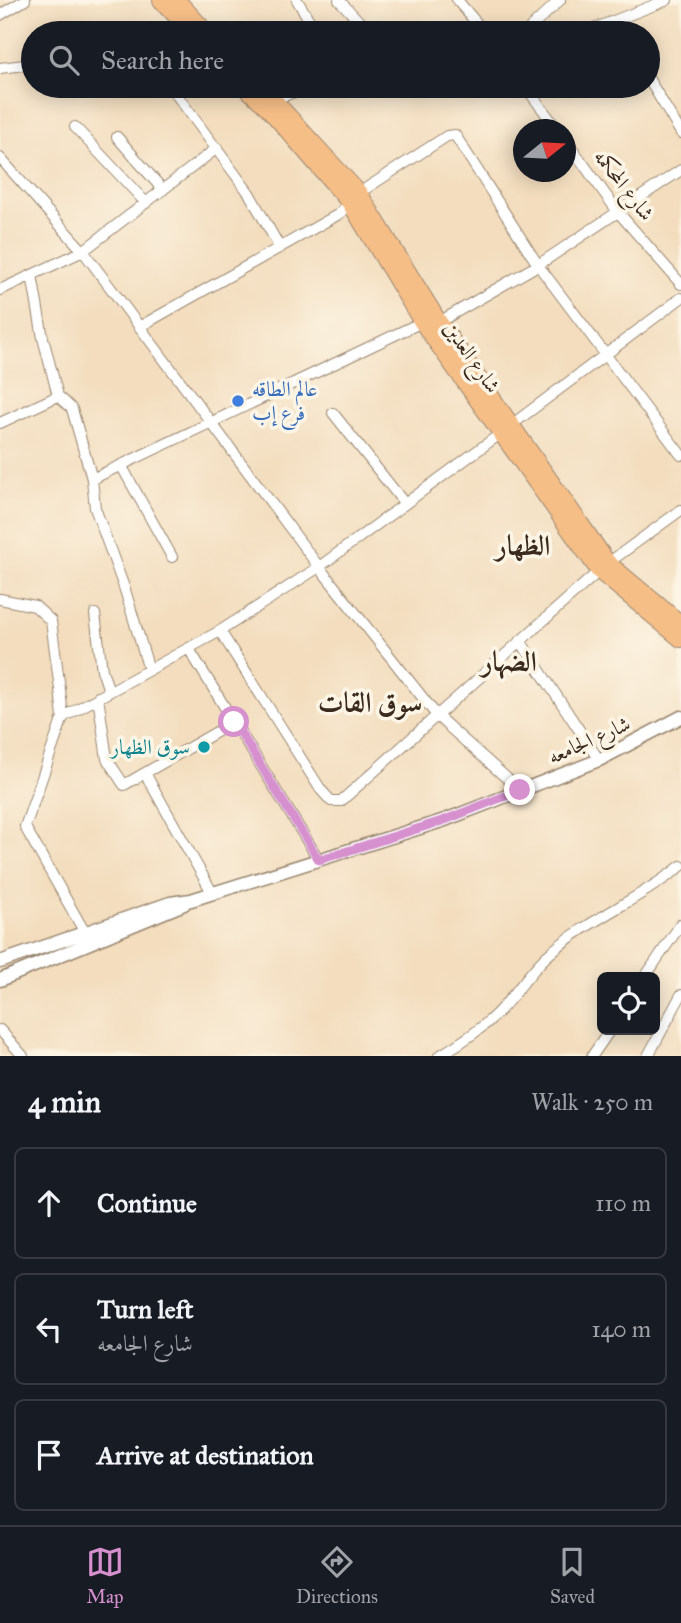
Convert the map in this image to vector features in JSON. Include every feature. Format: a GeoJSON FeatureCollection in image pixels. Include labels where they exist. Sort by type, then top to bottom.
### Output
{"type":"FeatureCollection","features":[{"type":"Feature","properties":{"kind":"main road"},"geometry":{"type":"LineString","coordinates":[[161,0],[181,21]]}},
{"type":"Feature","properties":{"kind":"main road"},"geometry":{"type":"LineString","coordinates":[[177,0],[196,21]]}},
{"type":"Feature","properties":{"kind":"main road","name":"شارع العدين"},"geometry":{"type":"LineString","coordinates":[[263,98],[272,104]]}},
{"type":"Feature","properties":{"kind":"main road","name":"شارع العدين"},"geometry":{"type":"LineString","coordinates":[[268,98],[355,198],[439,322],[505,430]]}},
{"type":"Feature","properties":{"kind":"main road","name":"شارع العدين"},"geometry":{"type":"LineString","coordinates":[[355,198],[422,322],[505,430],[603,567],[681,639]]}},
{"type":"Feature","properties":{"kind":"main road","name":"شارع العدين"},"geometry":{"type":"LineString","coordinates":[[603,567],[681,624]]}},
{"type":"Feature","properties":{"kind":"street"},"geometry":{"type":"LineString","coordinates":[[0,15],[25,0]]}},
{"type":"Feature","properties":{"kind":"street"},"geometry":{"type":"LineString","coordinates":[[297,0],[310,21]]}},
{"type":"Feature","properties":{"kind":"street"},"geometry":{"type":"LineString","coordinates":[[339,0],[359,21]]}},
{"type":"Feature","properties":{"kind":"street"},"geometry":{"type":"LineString","coordinates":[[457,0],[475,21]]}},
{"type":"Feature","properties":{"kind":"street"},"geometry":{"type":"LineString","coordinates":[[538,21],[560,0]]}},
{"type":"Feature","properties":{"kind":"street"},"geometry":{"type":"LineString","coordinates":[[614,21],[667,0]]}},
{"type":"Feature","properties":{"kind":"street"},"geometry":{"type":"LineString","coordinates":[[0,68],[21,65]]}},
{"type":"Feature","properties":{"kind":"street"},"geometry":{"type":"LineString","coordinates":[[179,98],[249,193],[280,248]]}},
{"type":"Feature","properties":{"kind":"street"},"geometry":{"type":"LineString","coordinates":[[272,104],[285,98]]}},
{"type":"Feature","properties":{"kind":"street"},"geometry":{"type":"LineString","coordinates":[[534,98],[550,119]]}},
{"type":"Feature","properties":{"kind":"street"},"geometry":{"type":"LineString","coordinates":[[660,98],[681,132]]}},
{"type":"Feature","properties":{"kind":"street"},"geometry":{"type":"LineString","coordinates":[[75,127],[146,203]]}},
{"type":"Feature","properties":{"kind":"street"},"geometry":{"type":"LineString","coordinates":[[139,327],[339,214],[355,198],[447,136],[455,135],[538,265],[681,455]]}},
{"type":"Feature","properties":{"kind":"street"},"geometry":{"type":"LineString","coordinates":[[117,137],[163,190]]}},
{"type":"Feature","properties":{"kind":"street"},"geometry":{"type":"LineString","coordinates":[[0,290],[83,251],[216,148]]}},
{"type":"Feature","properties":{"kind":"street","name":"شارع المحكمه"},"geometry":{"type":"LineString","coordinates":[[576,155],[618,212],[681,284]]}},
{"type":"Feature","properties":{"kind":"street"},"geometry":{"type":"LineString","coordinates":[[1,163],[83,251],[318,567],[438,717],[520,790]]}},
{"type":"Feature","properties":{"kind":"street"},"geometry":{"type":"LineString","coordinates":[[439,322],[538,265],[681,170]]}},
{"type":"Feature","properties":{"kind":"street"},"geometry":{"type":"LineString","coordinates":[[32,275],[43,338],[58,396],[72,409],[92,479],[95,508],[125,590],[149,670]]}},
{"type":"Feature","properties":{"kind":"street"},"geometry":{"type":"LineString","coordinates":[[62,717],[189,649],[318,567],[681,298]]}},
{"type":"Feature","properties":{"kind":"street"},"geometry":{"type":"LineString","coordinates":[[92,479],[422,322]]}},
{"type":"Feature","properties":{"kind":"street"},"geometry":{"type":"LineString","coordinates":[[0,422],[58,396]]}},
{"type":"Feature","properties":{"kind":"street"},"geometry":{"type":"LineString","coordinates":[[333,413],[405,503]]}},
{"type":"Feature","properties":{"kind":"street"},"geometry":{"type":"LineString","coordinates":[[121,465],[172,557]]}},
{"type":"Feature","properties":{"kind":"street"},"geometry":{"type":"LineString","coordinates":[[219,631],[321,790],[331,801],[341,801],[603,567],[681,510]]}},
{"type":"Feature","properties":{"kind":"street"},"geometry":{"type":"LineString","coordinates":[[0,599],[35,606],[51,621],[62,717],[25,827],[84,931]]}},
{"type":"Feature","properties":{"kind":"street"},"geometry":{"type":"LineString","coordinates":[[94,614],[102,670],[109,691]]}},
{"type":"Feature","properties":{"kind":"street"},"geometry":{"type":"LineString","coordinates":[[521,642],[599,760]]}},
{"type":"Feature","properties":{"kind":"street"},"geometry":{"type":"LineString","coordinates":[[189,649],[319,860]]}},
{"type":"Feature","properties":{"kind":"street"},"geometry":{"type":"LineString","coordinates":[[98,697],[107,759],[117,779],[124,785],[146,775],[234,722]]}},
{"type":"Feature","properties":{"kind":"street","name":"شارع الجامعه"},"geometry":{"type":"LineString","coordinates":[[0,962],[170,903],[213,894],[445,820],[599,760],[681,717]]}},
{"type":"Feature","properties":{"kind":"street"},"geometry":{"type":"LineString","coordinates":[[146,775],[213,894]]}},
{"type":"Feature","properties":{"kind":"street"},"geometry":{"type":"LineString","coordinates":[[439,1056],[472,1036],[501,1009],[548,955],[586,928],[650,891],[681,866]]}},
{"type":"Feature","properties":{"kind":"street","name":"شارع الجامعه"},"geometry":{"type":"LineString","coordinates":[[0,980],[173,911],[191,900]]}},
{"type":"Feature","properties":{"kind":"street"},"geometry":{"type":"LineString","coordinates":[[648,972],[681,924]]}},
{"type":"Feature","properties":{"kind":"street"},"geometry":{"type":"LineString","coordinates":[[648,1056],[681,995]]}},
{"type":"Feature","properties":{"kind":"street"},"geometry":{"type":"LineString","coordinates":[[0,1030],[23,1056]]}},
{"type":"Feature","properties":{"kind":"street"},"geometry":{"type":"LineString","coordinates":[[592,1056],[607,1035]]}},
{"type":"Feature","properties":{"kind":"place","name":"عالم الطاقه فرع إب"},"geometry":{"type":"Point","coordinates":[238,401]}},
{"type":"Feature","properties":{"kind":"place","name":"سوق الظهار"},"geometry":{"type":"Point","coordinates":[204,747]}},
{"type":"Feature","properties":{"kind":"district","name":"الظهار"},"geometry":{"type":"Point","coordinates":[523,545]}},
{"type":"Feature","properties":{"kind":"district","name":"الضهار"},"geometry":{"type":"Point","coordinates":[509,661]}},
{"type":"Feature","properties":{"kind":"district","name":"سوق القات"},"geometry":{"type":"Point","coordinates":[370,702]}},
{"type":"Feature","properties":{"kind":"route"},"geometry":{"type":"LineString","coordinates":[[234,722],[319,860],[445,820],[520,790]]}}]}
